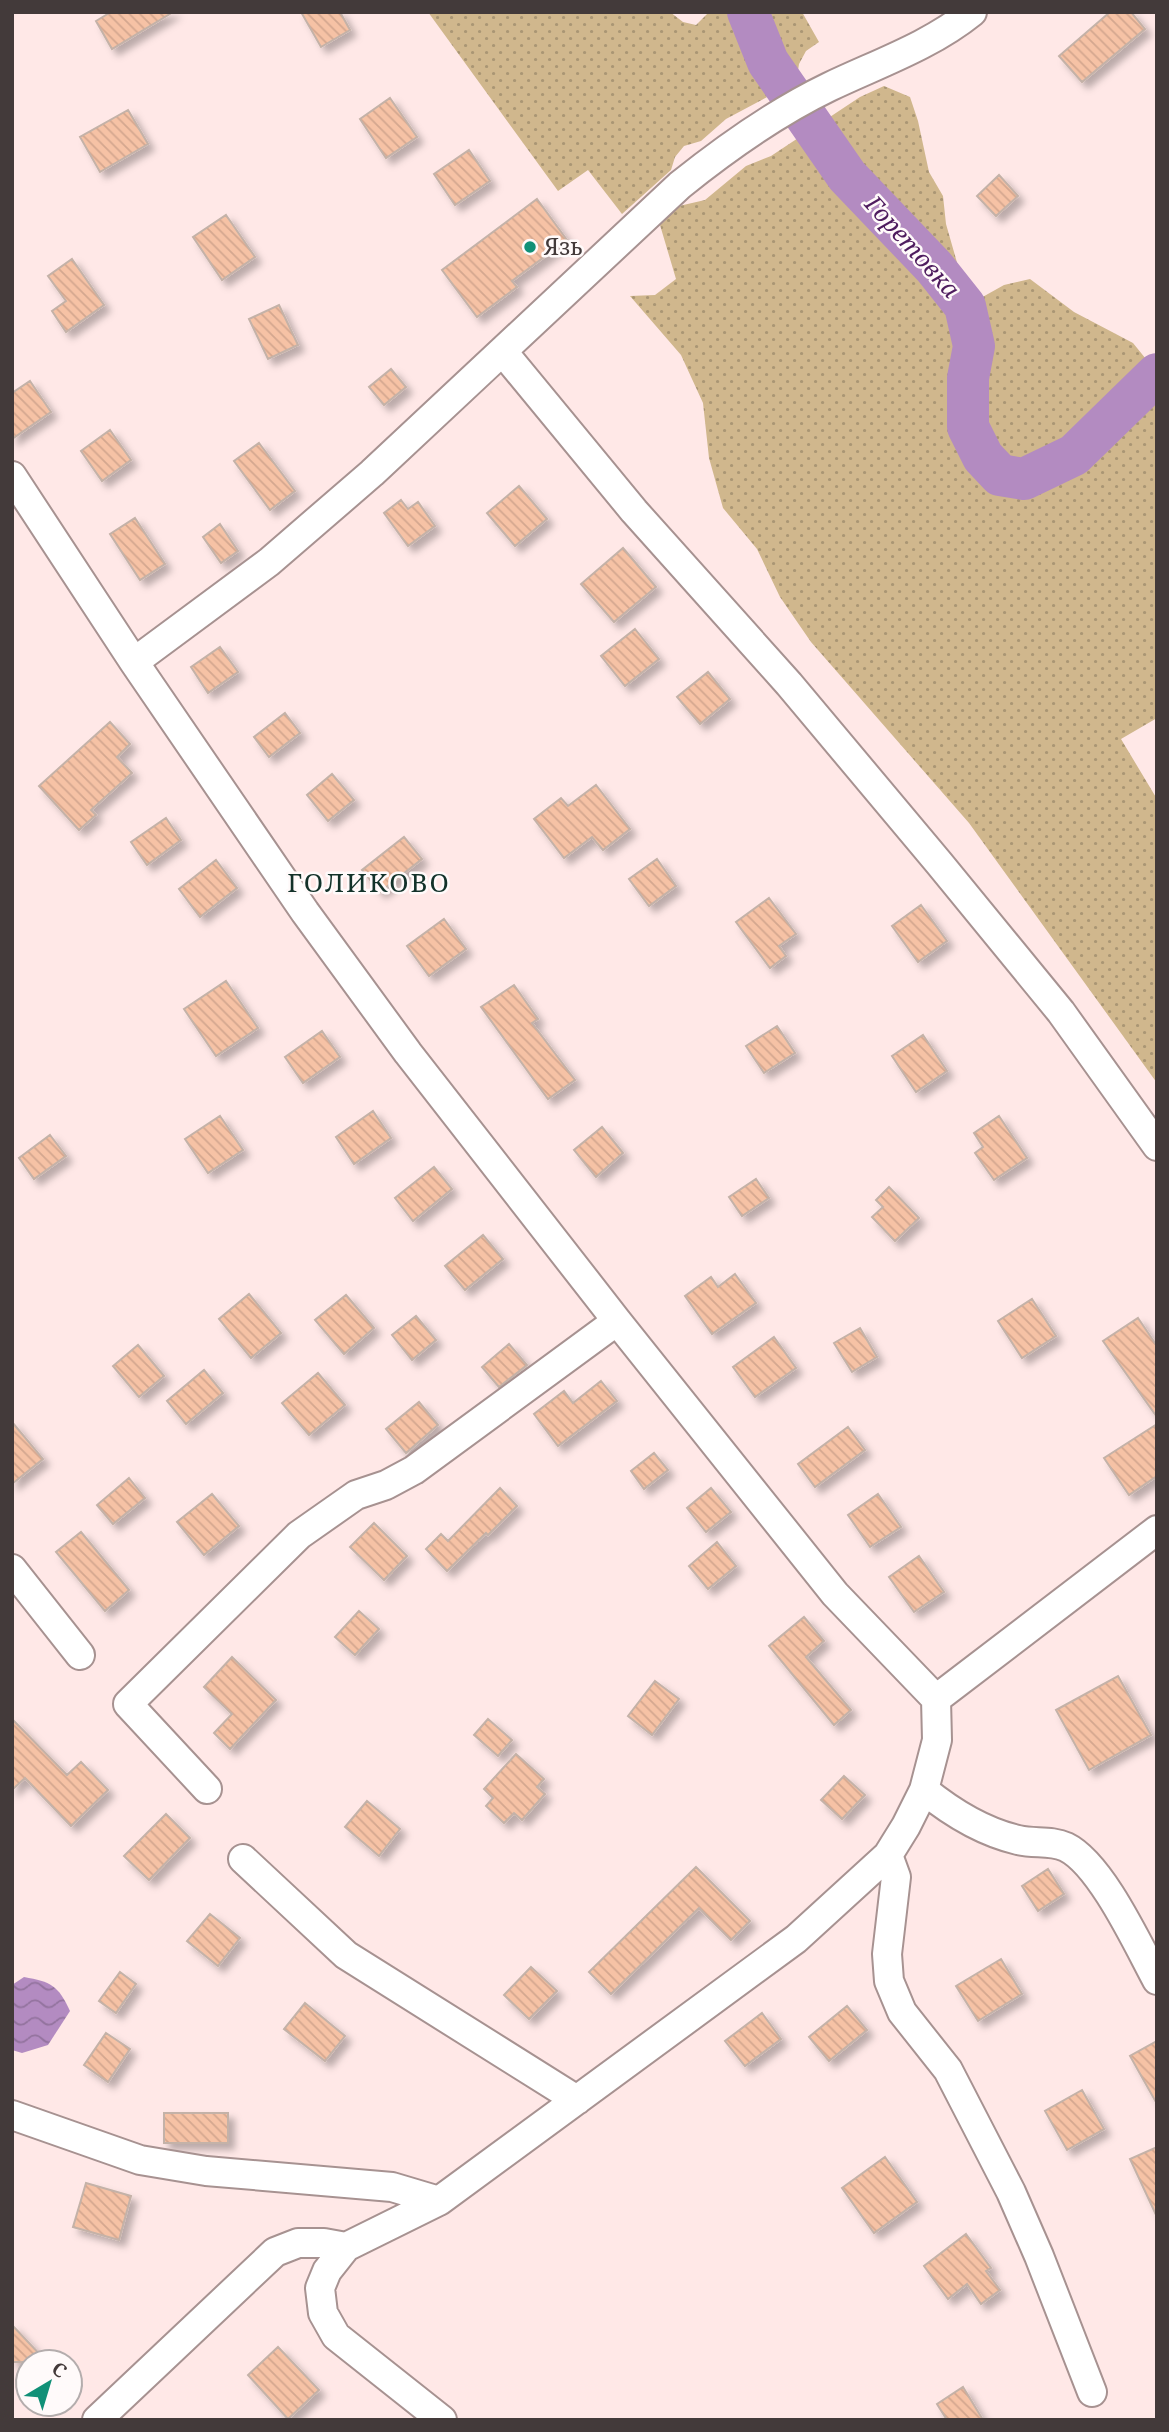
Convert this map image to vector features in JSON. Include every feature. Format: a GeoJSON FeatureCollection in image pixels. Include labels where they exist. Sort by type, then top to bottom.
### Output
{"type":"FeatureCollection","features":[{"type":"Feature","properties":{"kind":"street"},"geometry":{"type":"LineString","coordinates":[[134,662],[269,562],[372,473],[680,185],[718,155],[770,120],[826,88],[924,43],[972,12]]}},
{"type":"Feature","properties":{"kind":"street"},"geometry":{"type":"LineString","coordinates":[[503,352],[634,511],[789,684],[939,863],[1061,1012],[1157,1146]]}},
{"type":"Feature","properties":{"kind":"street"},"geometry":{"type":"LineString","coordinates":[[12,476],[134,662],[305,912],[408,1053],[835,1594],[936,1699],[937,1740],[924,1790],[888,1855],[796,1939],[439,2201],[346,2247],[327,2271],[320,2288],[323,2313],[336,2336],[442,2420]]}},
{"type":"Feature","properties":{"kind":"street"},"geometry":{"type":"LineString","coordinates":[[207,1789],[128,1704],[299,1535],[356,1495],[386,1485],[414,1470],[617,1321]]}},
{"type":"Feature","properties":{"kind":"street"},"geometry":{"type":"LineString","coordinates":[[936,1699],[1157,1530]]}},
{"type":"Feature","properties":{"kind":"street"},"geometry":{"type":"LineString","coordinates":[[12,1569],[80,1655]]}},
{"type":"Feature","properties":{"kind":"street"},"geometry":{"type":"LineString","coordinates":[[924,1790],[948,1810],[983,1827],[1019,1841],[1045,1842],[1066,1847],[1088,1866],[1109,1892],[1157,1980]]}},
{"type":"Feature","properties":{"kind":"street"},"geometry":{"type":"LineString","coordinates":[[888,1855],[896,1877],[887,1954],[889,1981],[902,2012],[948,2070],[1011,2192],[1092,2392]]}},
{"type":"Feature","properties":{"kind":"street"},"geometry":{"type":"LineString","coordinates":[[243,1859],[346,1955],[577,2100]]}},
{"type":"Feature","properties":{"kind":"street"},"geometry":{"type":"LineString","coordinates":[[12,2115],[140,2160],[206,2171],[392,2188],[439,2201]]}},
{"type":"Feature","properties":{"kind":"street"},"geometry":{"type":"LineString","coordinates":[[97,2420],[275,2252],[298,2243],[324,2243],[346,2247]]}},
{"type":"Feature","properties":{"kind":"shaded area"},"geometry":{"type":"Polygon","coordinates":[[[428,12],[670,12],[683,22],[696,25],[709,12],[802,12],[819,42],[806,51],[799,64],[797,77],[788,86],[726,119],[701,141],[684,146],[675,157],[671,170],[622,214],[588,170],[558,191],[428,12]]]}},
{"type":"Feature","properties":{"kind":"shaded area"},"geometry":{"type":"Polygon","coordinates":[[[884,86],[910,97],[929,172],[943,196],[946,224],[962,280],[979,299],[1004,285],[1030,279],[1074,312],[1133,343],[1150,364],[1157,364],[1157,718],[1121,739],[1157,799],[1157,1083],[969,823],[811,642],[780,597],[757,549],[723,508],[709,458],[703,403],[681,355],[630,296],[655,295],[676,279],[660,225],[679,206],[705,200],[746,166],[771,156],[860,97],[884,86]]]}},
{"type":"Feature","properties":{"kind":"water"},"geometry":{"type":"Polygon","coordinates":[[[24,1977],[53,1986],[62,1995],[70,2011],[48,2045],[22,2053],[12,2050],[12,1985],[24,1977]]]}},
{"type":"Feature","properties":{"kind":"building"},"geometry":{"type":"Polygon","coordinates":[[[111,12],[173,12],[112,49],[96,21],[111,12]]]}},
{"type":"Feature","properties":{"kind":"building"},"geometry":{"type":"Polygon","coordinates":[[[301,12],[340,12],[350,30],[321,47],[301,12]]]}},
{"type":"Feature","properties":{"kind":"building"},"geometry":{"type":"Polygon","coordinates":[[[1110,12],[1131,12],[1145,29],[1082,82],[1059,56],[1110,12]]]}},
{"type":"Feature","properties":{"kind":"building"},"geometry":{"type":"Polygon","coordinates":[[[390,98],[417,137],[386,158],[360,119],[390,98]]]}},
{"type":"Feature","properties":{"kind":"building"},"geometry":{"type":"Polygon","coordinates":[[[128,110],[148,144],[100,172],[80,137],[128,110]]]}},
{"type":"Feature","properties":{"kind":"building"},"geometry":{"type":"Polygon","coordinates":[[[469,150],[490,181],[455,205],[434,174],[469,150]]]}},
{"type":"Feature","properties":{"kind":"building"},"geometry":{"type":"Polygon","coordinates":[[[999,175],[1018,196],[996,216],[977,196],[999,175]]]}},
{"type":"Feature","properties":{"kind":"building"},"geometry":{"type":"Polygon","coordinates":[[[537,199],[567,240],[512,281],[517,287],[477,317],[442,270],[537,199]]]}},
{"type":"Feature","properties":{"kind":"building"},"geometry":{"type":"Polygon","coordinates":[[[226,215],[255,257],[222,280],[193,237],[226,215]]]}},
{"type":"Feature","properties":{"kind":"building"},"geometry":{"type":"Polygon","coordinates":[[[72,259],[104,305],[66,332],[52,311],[66,301],[48,276],[72,259]]]}},
{"type":"Feature","properties":{"kind":"building"},"geometry":{"type":"Polygon","coordinates":[[[279,305],[298,345],[268,359],[249,319],[279,305]]]}},
{"type":"Feature","properties":{"kind":"building"},"geometry":{"type":"Polygon","coordinates":[[[391,369],[406,387],[384,405],[369,387],[391,369]]]}},
{"type":"Feature","properties":{"kind":"building"},"geometry":{"type":"Polygon","coordinates":[[[30,381],[51,412],[12,439],[12,393],[30,381]]]}},
{"type":"Feature","properties":{"kind":"building"},"geometry":{"type":"Polygon","coordinates":[[[110,430],[131,460],[102,481],[81,451],[110,430]]]}},
{"type":"Feature","properties":{"kind":"building"},"geometry":{"type":"Polygon","coordinates":[[[259,443],[295,491],[270,510],[234,461],[259,443]]]}},
{"type":"Feature","properties":{"kind":"building"},"geometry":{"type":"Polygon","coordinates":[[[519,486],[547,519],[515,546],[487,513],[519,486]]]}},
{"type":"Feature","properties":{"kind":"building"},"geometry":{"type":"Polygon","coordinates":[[[401,500],[408,509],[418,502],[435,526],[408,546],[384,513],[401,500]]]}},
{"type":"Feature","properties":{"kind":"building"},"geometry":{"type":"Polygon","coordinates":[[[135,518],[165,564],[140,580],[110,534],[135,518]]]}},
{"type":"Feature","properties":{"kind":"building"},"geometry":{"type":"Polygon","coordinates":[[[220,524],[238,551],[221,563],[203,537],[220,524]]]}},
{"type":"Feature","properties":{"kind":"building"},"geometry":{"type":"Polygon","coordinates":[[[623,548],[656,587],[614,622],[581,584],[623,548]]]}},
{"type":"Feature","properties":{"kind":"building"},"geometry":{"type":"Polygon","coordinates":[[[635,629],[659,659],[625,686],[601,656],[635,629]]]}},
{"type":"Feature","properties":{"kind":"building"},"geometry":{"type":"Polygon","coordinates":[[[220,647],[238,672],[208,693],[191,667],[220,647]]]}},
{"type":"Feature","properties":{"kind":"building"},"geometry":{"type":"Polygon","coordinates":[[[708,672],[730,699],[700,724],[677,697],[708,672]]]}},
{"type":"Feature","properties":{"kind":"building"},"geometry":{"type":"Polygon","coordinates":[[[285,713],[300,733],[269,757],[254,737],[285,713]]]}},
{"type":"Feature","properties":{"kind":"building"},"geometry":{"type":"Polygon","coordinates":[[[110,722],[130,744],[117,757],[132,773],[91,810],[96,815],[79,830],[39,786],[110,722]]]}},
{"type":"Feature","properties":{"kind":"building"},"geometry":{"type":"Polygon","coordinates":[[[332,774],[354,800],[328,821],[307,795],[332,774]]]}},
{"type":"Feature","properties":{"kind":"building"},"geometry":{"type":"Polygon","coordinates":[[[596,785],[630,829],[603,850],[592,837],[564,858],[534,819],[561,798],[568,806],[596,785]]]}},
{"type":"Feature","properties":{"kind":"building"},"geometry":{"type":"Polygon","coordinates":[[[166,818],[181,840],[147,865],[131,842],[166,818]]]}},
{"type":"Feature","properties":{"kind":"building"},"geometry":{"type":"Polygon","coordinates":[[[404,837],[422,859],[380,892],[362,870],[404,837]]]}},
{"type":"Feature","properties":{"kind":"building"},"geometry":{"type":"Polygon","coordinates":[[[657,859],[676,886],[649,906],[629,879],[657,859]]]}},
{"type":"Feature","properties":{"kind":"building"},"geometry":{"type":"Polygon","coordinates":[[[216,860],[237,888],[200,917],[179,889],[216,860]]]}},
{"type":"Feature","properties":{"kind":"building"},"geometry":{"type":"Polygon","coordinates":[[[769,898],[796,934],[779,946],[786,956],[770,968],[736,922],[769,898]]]}},
{"type":"Feature","properties":{"kind":"building"},"geometry":{"type":"Polygon","coordinates":[[[921,905],[947,941],[918,962],[892,926],[921,905]]]}},
{"type":"Feature","properties":{"kind":"building"},"geometry":{"type":"Polygon","coordinates":[[[444,919],[466,949],[429,976],[407,946],[444,919]]]}},
{"type":"Feature","properties":{"kind":"building"},"geometry":{"type":"Polygon","coordinates":[[[226,981],[258,1028],[216,1056],[184,1009],[226,981]]]}},
{"type":"Feature","properties":{"kind":"building"},"geometry":{"type":"Polygon","coordinates":[[[514,985],[538,1019],[532,1023],[575,1080],[548,1099],[481,1007],[514,985]]]}},
{"type":"Feature","properties":{"kind":"building"},"geometry":{"type":"Polygon","coordinates":[[[777,1026],[795,1053],[764,1073],[746,1046],[777,1026]]]}},
{"type":"Feature","properties":{"kind":"building"},"geometry":{"type":"Polygon","coordinates":[[[322,1031],[340,1057],[303,1083],[285,1057],[322,1031]]]}},
{"type":"Feature","properties":{"kind":"building"},"geometry":{"type":"Polygon","coordinates":[[[923,1035],[947,1071],[916,1092],[892,1056],[923,1035]]]}},
{"type":"Feature","properties":{"kind":"building"},"geometry":{"type":"Polygon","coordinates":[[[373,1111],[391,1138],[354,1164],[336,1137],[373,1111]]]}},
{"type":"Feature","properties":{"kind":"building"},"geometry":{"type":"Polygon","coordinates":[[[220,1116],[243,1150],[208,1173],[185,1139],[220,1116]]]}},
{"type":"Feature","properties":{"kind":"building"},"geometry":{"type":"Polygon","coordinates":[[[999,1116],[1027,1158],[994,1180],[975,1153],[983,1147],[974,1133],[999,1116]]]}},
{"type":"Feature","properties":{"kind":"building"},"geometry":{"type":"Polygon","coordinates":[[[602,1127],[623,1153],[596,1177],[574,1150],[602,1127]]]}},
{"type":"Feature","properties":{"kind":"building"},"geometry":{"type":"Polygon","coordinates":[[[50,1135],[66,1156],[34,1179],[19,1158],[50,1135]]]}},
{"type":"Feature","properties":{"kind":"building"},"geometry":{"type":"Polygon","coordinates":[[[434,1167],[452,1189],[413,1221],[395,1198],[434,1167]]]}},
{"type":"Feature","properties":{"kind":"building"},"geometry":{"type":"Polygon","coordinates":[[[756,1179],[769,1198],[742,1216],[729,1197],[756,1179]]]}},
{"type":"Feature","properties":{"kind":"building"},"geometry":{"type":"Polygon","coordinates":[[[889,1187],[919,1218],[895,1241],[872,1217],[883,1207],[876,1200],[889,1187]]]}},
{"type":"Feature","properties":{"kind":"building"},"geometry":{"type":"Polygon","coordinates":[[[483,1235],[503,1259],[465,1290],[445,1266],[483,1235]]]}},
{"type":"Feature","properties":{"kind":"building"},"geometry":{"type":"Polygon","coordinates":[[[735,1274],[756,1303],[712,1334],[685,1296],[711,1277],[718,1287],[735,1274]]]}},
{"type":"Feature","properties":{"kind":"building"},"geometry":{"type":"Polygon","coordinates":[[[249,1294],[281,1333],[251,1358],[219,1319],[249,1294]]]}},
{"type":"Feature","properties":{"kind":"building"},"geometry":{"type":"Polygon","coordinates":[[[346,1295],[374,1328],[344,1354],[315,1320],[346,1295]]]}},
{"type":"Feature","properties":{"kind":"building"},"geometry":{"type":"Polygon","coordinates":[[[1032,1299],[1056,1336],[1022,1358],[998,1321],[1032,1299]]]}},
{"type":"Feature","properties":{"kind":"building"},"geometry":{"type":"Polygon","coordinates":[[[416,1316],[436,1340],[412,1360],[392,1335],[416,1316]]]}},
{"type":"Feature","properties":{"kind":"building"},"geometry":{"type":"Polygon","coordinates":[[[1138,1318],[1157,1346],[1157,1417],[1103,1341],[1138,1318]]]}},
{"type":"Feature","properties":{"kind":"building"},"geometry":{"type":"Polygon","coordinates":[[[860,1328],[877,1357],[852,1372],[834,1343],[860,1328]]]}},
{"type":"Feature","properties":{"kind":"building"},"geometry":{"type":"Polygon","coordinates":[[[774,1337],[796,1368],[755,1397],[733,1367],[774,1337]]]}},
{"type":"Feature","properties":{"kind":"building"},"geometry":{"type":"Polygon","coordinates":[[[509,1344],[527,1365],[499,1387],[482,1367],[509,1344]]]}},
{"type":"Feature","properties":{"kind":"building"},"geometry":{"type":"Polygon","coordinates":[[[138,1345],[164,1376],[139,1397],[113,1366],[138,1345]]]}},
{"type":"Feature","properties":{"kind":"building"},"geometry":{"type":"Polygon","coordinates":[[[204,1370],[223,1393],[186,1424],[167,1401],[204,1370]]]}},
{"type":"Feature","properties":{"kind":"building"},"geometry":{"type":"Polygon","coordinates":[[[318,1373],[345,1405],[309,1435],[282,1403],[318,1373]]]}},
{"type":"Feature","properties":{"kind":"building"},"geometry":{"type":"Polygon","coordinates":[[[601,1381],[617,1401],[558,1446],[534,1414],[564,1391],[573,1403],[601,1381]]]}},
{"type":"Feature","properties":{"kind":"building"},"geometry":{"type":"Polygon","coordinates":[[[419,1402],[438,1425],[406,1453],[386,1429],[419,1402]]]}},
{"type":"Feature","properties":{"kind":"building"},"geometry":{"type":"Polygon","coordinates":[[[12,1422],[43,1459],[12,1484],[12,1422]]]}},
{"type":"Feature","properties":{"kind":"building"},"geometry":{"type":"Polygon","coordinates":[[[1157,1424],[1157,1476],[1129,1495],[1104,1458],[1157,1424]]]}},
{"type":"Feature","properties":{"kind":"building"},"geometry":{"type":"Polygon","coordinates":[[[848,1427],[865,1450],[815,1487],[798,1464],[848,1427]]]}},
{"type":"Feature","properties":{"kind":"building"},"geometry":{"type":"Polygon","coordinates":[[[654,1453],[668,1470],[644,1489],[631,1471],[654,1453]]]}},
{"type":"Feature","properties":{"kind":"building"},"geometry":{"type":"Polygon","coordinates":[[[129,1478],[145,1498],[113,1524],[97,1505],[129,1478]]]}},
{"type":"Feature","properties":{"kind":"building"},"geometry":{"type":"Polygon","coordinates":[[[500,1488],[517,1506],[447,1571],[426,1549],[441,1534],[448,1541],[500,1488]]]}},
{"type":"Feature","properties":{"kind":"building"},"geometry":{"type":"Polygon","coordinates":[[[711,1488],[731,1512],[706,1532],[687,1508],[711,1488]]]}},
{"type":"Feature","properties":{"kind":"building"},"geometry":{"type":"Polygon","coordinates":[[[212,1494],[239,1526],[204,1555],[177,1522],[212,1494]]]}},
{"type":"Feature","properties":{"kind":"building"},"geometry":{"type":"Polygon","coordinates":[[[878,1494],[901,1527],[870,1547],[848,1515],[878,1494]]]}},
{"type":"Feature","properties":{"kind":"building"},"geometry":{"type":"Polygon","coordinates":[[[374,1523],[407,1556],[384,1580],[350,1547],[374,1523]]]}},
{"type":"Feature","properties":{"kind":"building"},"geometry":{"type":"Polygon","coordinates":[[[81,1532],[129,1590],[105,1611],[56,1552],[81,1532]]]}},
{"type":"Feature","properties":{"kind":"building"},"geometry":{"type":"Polygon","coordinates":[[[717,1542],[736,1566],[708,1589],[689,1566],[717,1542]]]}},
{"type":"Feature","properties":{"kind":"building"},"geometry":{"type":"Polygon","coordinates":[[[919,1556],[944,1592],[914,1612],[889,1577],[919,1556]]]}},
{"type":"Feature","properties":{"kind":"building"},"geometry":{"type":"Polygon","coordinates":[[[359,1611],[379,1629],[355,1655],[335,1637],[359,1611]]]}},
{"type":"Feature","properties":{"kind":"building"},"geometry":{"type":"Polygon","coordinates":[[[804,1617],[824,1641],[806,1657],[851,1710],[834,1725],[769,1646],[804,1617]]]}},
{"type":"Feature","properties":{"kind":"building"},"geometry":{"type":"Polygon","coordinates":[[[232,1657],[276,1700],[230,1749],[214,1733],[232,1714],[204,1687],[232,1657]]]}},
{"type":"Feature","properties":{"kind":"building"},"geometry":{"type":"Polygon","coordinates":[[[1118,1676],[1151,1735],[1089,1770],[1056,1710],[1118,1676]]]}},
{"type":"Feature","properties":{"kind":"building"},"geometry":{"type":"Polygon","coordinates":[[[655,1681],[679,1699],[652,1735],[628,1716],[655,1681]]]}},
{"type":"Feature","properties":{"kind":"building"},"geometry":{"type":"Polygon","coordinates":[[[12,1719],[67,1775],[81,1762],[108,1790],[71,1826],[25,1778],[12,1790],[12,1719]]]}},
{"type":"Feature","properties":{"kind":"building"},"geometry":{"type":"Polygon","coordinates":[[[488,1719],[512,1740],[498,1756],[474,1735],[488,1719]]]}},
{"type":"Feature","properties":{"kind":"building"},"geometry":{"type":"Polygon","coordinates":[[[516,1754],[544,1779],[537,1787],[545,1794],[522,1820],[514,1813],[504,1823],[486,1806],[493,1798],[484,1789],[516,1754]]]}},
{"type":"Feature","properties":{"kind":"building"},"geometry":{"type":"Polygon","coordinates":[[[844,1776],[865,1795],[842,1819],[821,1800],[844,1776]]]}},
{"type":"Feature","properties":{"kind":"building"},"geometry":{"type":"Polygon","coordinates":[[[367,1801],[400,1829],[379,1856],[345,1827],[367,1801]]]}},
{"type":"Feature","properties":{"kind":"building"},"geometry":{"type":"Polygon","coordinates":[[[166,1814],[190,1838],[149,1880],[124,1856],[166,1814]]]}},
{"type":"Feature","properties":{"kind":"building"},"geometry":{"type":"Polygon","coordinates":[[[696,1867],[750,1921],[731,1940],[699,1908],[611,1994],[589,1972],[696,1867]]]}},
{"type":"Feature","properties":{"kind":"building"},"geometry":{"type":"Polygon","coordinates":[[[1048,1869],[1064,1894],[1038,1911],[1022,1886],[1048,1869]]]}},
{"type":"Feature","properties":{"kind":"building"},"geometry":{"type":"Polygon","coordinates":[[[210,1914],[240,1938],[218,1966],[187,1941],[210,1914]]]}},
{"type":"Feature","properties":{"kind":"building"},"geometry":{"type":"Polygon","coordinates":[[[1001,1959],[1022,1994],[978,2021],[956,1986],[1001,1959]]]}},
{"type":"Feature","properties":{"kind":"building"},"geometry":{"type":"Polygon","coordinates":[[[531,1967],[557,1991],[529,2019],[504,1995],[531,1967]]]}},
{"type":"Feature","properties":{"kind":"building"},"geometry":{"type":"Polygon","coordinates":[[[120,1972],[136,1984],[116,2013],[99,2001],[120,1972]]]}},
{"type":"Feature","properties":{"kind":"building"},"geometry":{"type":"Polygon","coordinates":[[[305,2003],[345,2036],[325,2061],[284,2029],[305,2003]]]}},
{"type":"Feature","properties":{"kind":"building"},"geometry":{"type":"Polygon","coordinates":[[[847,2006],[867,2030],[829,2061],[809,2037],[847,2006]]]}},
{"type":"Feature","properties":{"kind":"building"},"geometry":{"type":"Polygon","coordinates":[[[762,2013],[781,2039],[745,2066],[725,2041],[762,2013]]]}},
{"type":"Feature","properties":{"kind":"building"},"geometry":{"type":"Polygon","coordinates":[[[106,2033],[130,2049],[108,2082],[84,2065],[106,2033]]]}},
{"type":"Feature","properties":{"kind":"building"},"geometry":{"type":"Polygon","coordinates":[[[1157,2041],[1157,2104],[1130,2056],[1157,2041]]]}},
{"type":"Feature","properties":{"kind":"building"},"geometry":{"type":"Polygon","coordinates":[[[1082,2090],[1104,2129],[1067,2150],[1045,2111],[1082,2090]]]}},
{"type":"Feature","properties":{"kind":"building"},"geometry":{"type":"Polygon","coordinates":[[[164,2113],[228,2113],[228,2143],[164,2143],[164,2113]]]}},
{"type":"Feature","properties":{"kind":"building"},"geometry":{"type":"Polygon","coordinates":[[[1157,2147],[1157,2217],[1130,2159],[1157,2147]]]}},
{"type":"Feature","properties":{"kind":"building"},"geometry":{"type":"Polygon","coordinates":[[[885,2157],[917,2202],[874,2233],[842,2188],[885,2157]]]}},
{"type":"Feature","properties":{"kind":"building"},"geometry":{"type":"Polygon","coordinates":[[[86,2183],[131,2196],[119,2240],[73,2227],[86,2183]]]}},
{"type":"Feature","properties":{"kind":"building"},"geometry":{"type":"Polygon","coordinates":[[[966,2234],[991,2268],[986,2271],[1000,2290],[981,2304],[967,2284],[948,2299],[924,2266],[966,2234]]]}},
{"type":"Feature","properties":{"kind":"building"},"geometry":{"type":"Polygon","coordinates":[[[12,2325],[34,2348],[14,2348],[12,2362],[12,2325]]]}},
{"type":"Feature","properties":{"kind":"building"},"geometry":{"type":"Polygon","coordinates":[[[278,2347],[319,2390],[288,2419],[248,2375],[278,2347]]]}},
{"type":"Feature","properties":{"kind":"building"},"geometry":{"type":"Polygon","coordinates":[[[963,2387],[983,2420],[947,2420],[937,2404],[963,2387]]]}},
{"type":"Feature","properties":{"kind":"waterway","name":"Горетовка"},"geometry":{"type":"LineString","coordinates":[[748,12],[768,62],[847,176],[934,267],[965,306],[974,346],[968,378],[968,427],[983,457],[1000,475],[1024,479],[1074,455],[1157,374]]}},
{"type":"Feature","properties":{"kind":"place","name":"Язь"},"geometry":{"type":"Point","coordinates":[530,247]}},
{"type":"Feature","properties":{"kind":"district","name":"ГОЛИКОВО"},"geometry":{"type":"Point","coordinates":[369,883]}}]}
